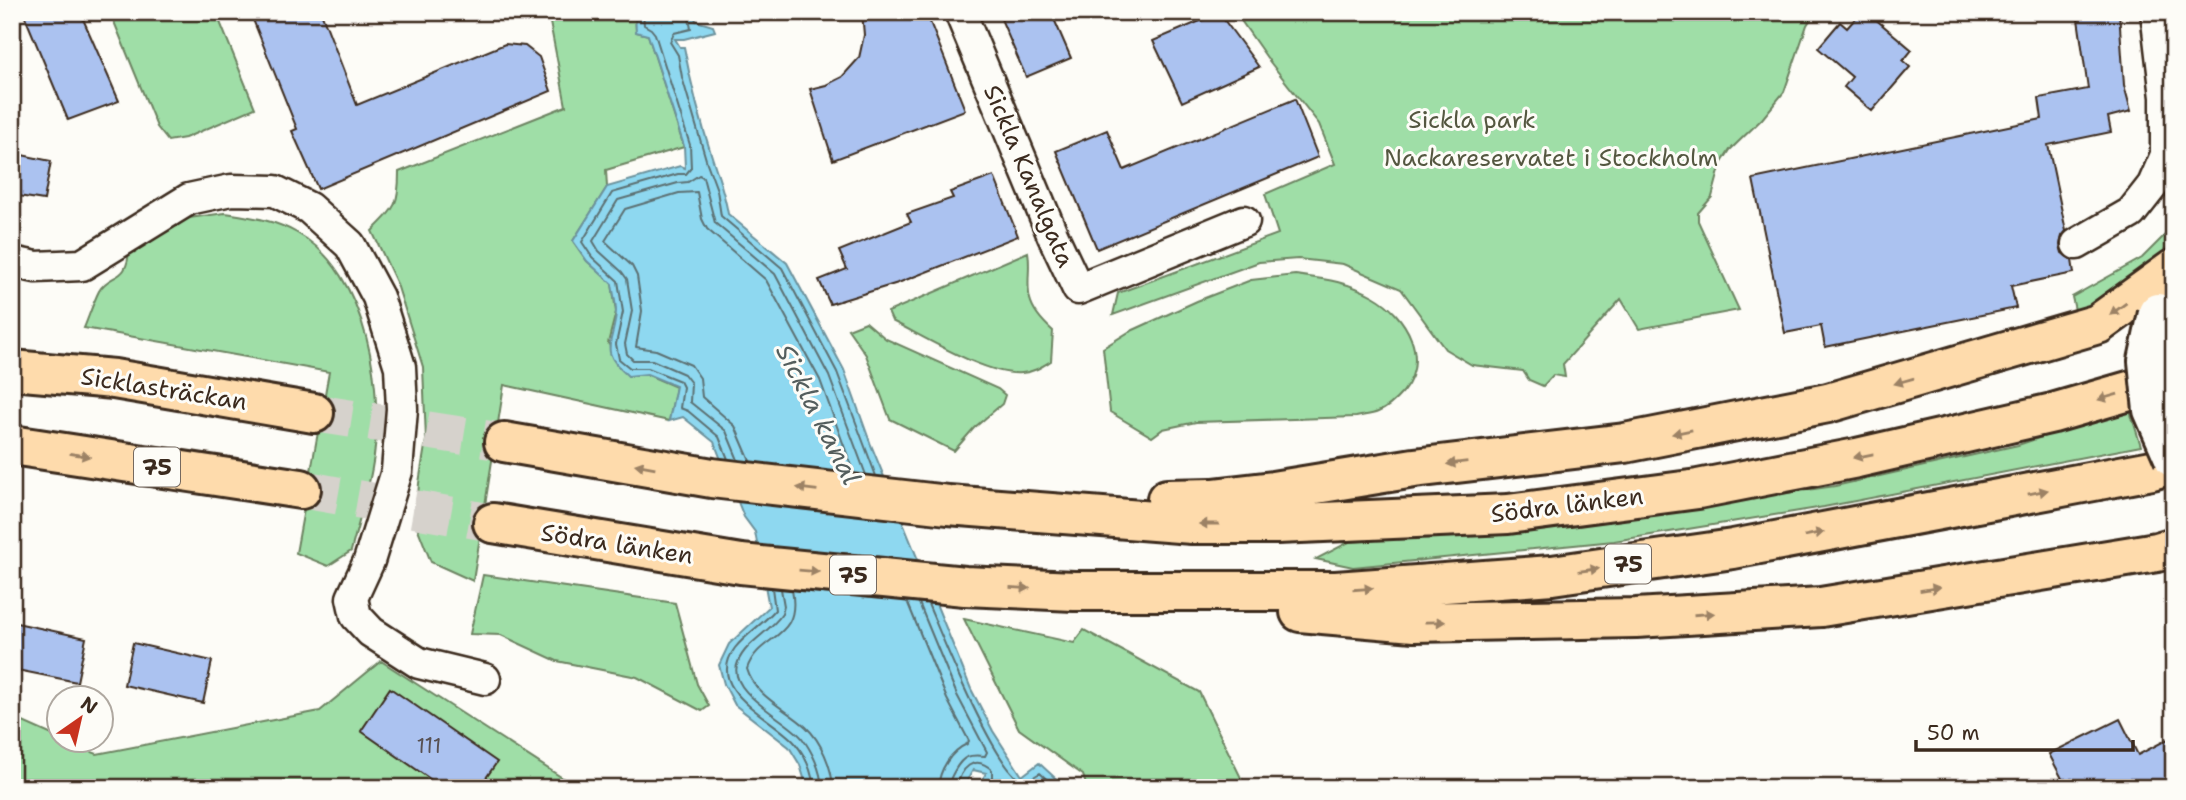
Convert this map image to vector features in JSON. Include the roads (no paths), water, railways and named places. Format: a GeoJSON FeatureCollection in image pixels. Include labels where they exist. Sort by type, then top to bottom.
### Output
{"type":"FeatureCollection","features":[{"type":"Feature","properties":{"kind":"highway"},"geometry":{"type":"LineString","coordinates":[[504,442],[712,478],[948,505],[1213,498],[1414,468],[1625,443],[1828,403],[2098,324],[2174,269]]}},
{"type":"Feature","properties":{"kind":"highway"},"geometry":{"type":"LineString","coordinates":[[12,358],[114,379]]}},
{"type":"Feature","properties":{"kind":"highway","name":"Sicklasträckan"},"geometry":{"type":"LineString","coordinates":[[12,370],[114,379],[314,413]]}},
{"type":"Feature","properties":{"kind":"highway","name":"Södra länken"},"geometry":{"type":"LineString","coordinates":[[948,505],[1192,524],[1277,524],[1508,514],[1698,489],[1857,458],[2053,413],[2174,378]]}},
{"type":"Feature","properties":{"kind":"highway","name":"75"},"geometry":{"type":"LineString","coordinates":[[12,445],[301,489]]}},
{"type":"Feature","properties":{"kind":"highway","name":"75"},"geometry":{"type":"LineString","coordinates":[[1074,591],[1336,591],[1552,575],[1746,547],[2152,470],[2174,461]]}},
{"type":"Feature","properties":{"kind":"highway","name":"Södra länken"},"geometry":{"type":"LineString","coordinates":[[493,523],[741,564],[965,586],[1074,591]]}},
{"type":"Feature","properties":{"kind":"highway"},"geometry":{"type":"LineString","coordinates":[[1074,591],[1414,622],[1636,618],[1821,607],[2174,547]]}},
{"type":"Feature","properties":{"kind":"main road"},"geometry":{"type":"LineString","coordinates":[[2158,313],[2148,361],[2153,410],[2174,461]]}},
{"type":"Feature","properties":{"kind":"street","name":"Sickla Kanalgata"},"geometry":{"type":"LineString","coordinates":[[960,12],[1053,236],[1078,289],[1244,221]]}},
{"type":"Feature","properties":{"kind":"street"},"geometry":{"type":"LineString","coordinates":[[2077,244],[2131,213],[2153,185],[2166,155],[2166,97],[2156,12]]}},
{"type":"Feature","properties":{"kind":"street"},"geometry":{"type":"LineString","coordinates":[[12,262],[36,267],[82,265],[189,199],[231,190],[275,191],[309,208],[350,245],[378,297],[400,367],[402,410],[397,471],[369,561],[352,598],[356,616],[371,632],[419,663],[485,679]]}},
{"type":"Feature","properties":{"kind":"water","name":"Sickla kanal"},"geometry":{"type":"Polygon","coordinates":[[[635,12],[694,12],[696,21],[713,26],[715,31],[675,39],[680,47],[684,47],[728,214],[787,263],[844,370],[871,445],[971,689],[993,731],[1022,776],[1039,763],[1066,788],[978,788],[986,773],[973,770],[963,788],[807,788],[800,765],[789,747],[735,705],[724,684],[719,665],[729,644],[769,607],[755,532],[744,517],[714,442],[683,417],[669,421],[676,386],[647,374],[628,376],[612,359],[610,345],[616,311],[612,284],[587,261],[573,241],[607,187],[680,166],[685,168],[684,146],[648,35],[636,32],[635,12]]]}},
{"type":"Feature","properties":{"kind":"tunnel"},"geometry":{"type":"LineString","coordinates":[[314,413],[504,442]]}},
{"type":"Feature","properties":{"kind":"tunnel"},"geometry":{"type":"LineString","coordinates":[[301,489],[493,523]]}},
{"type":"Feature","properties":{"kind":"park label","name":"Sickla park"},"geometry":{"type":"Point","coordinates":[1472,120]}},
{"type":"Feature","properties":{"kind":"park label","name":"Nackareservatet i Stockholm"},"geometry":{"type":"Point","coordinates":[1551,158]}}]}
